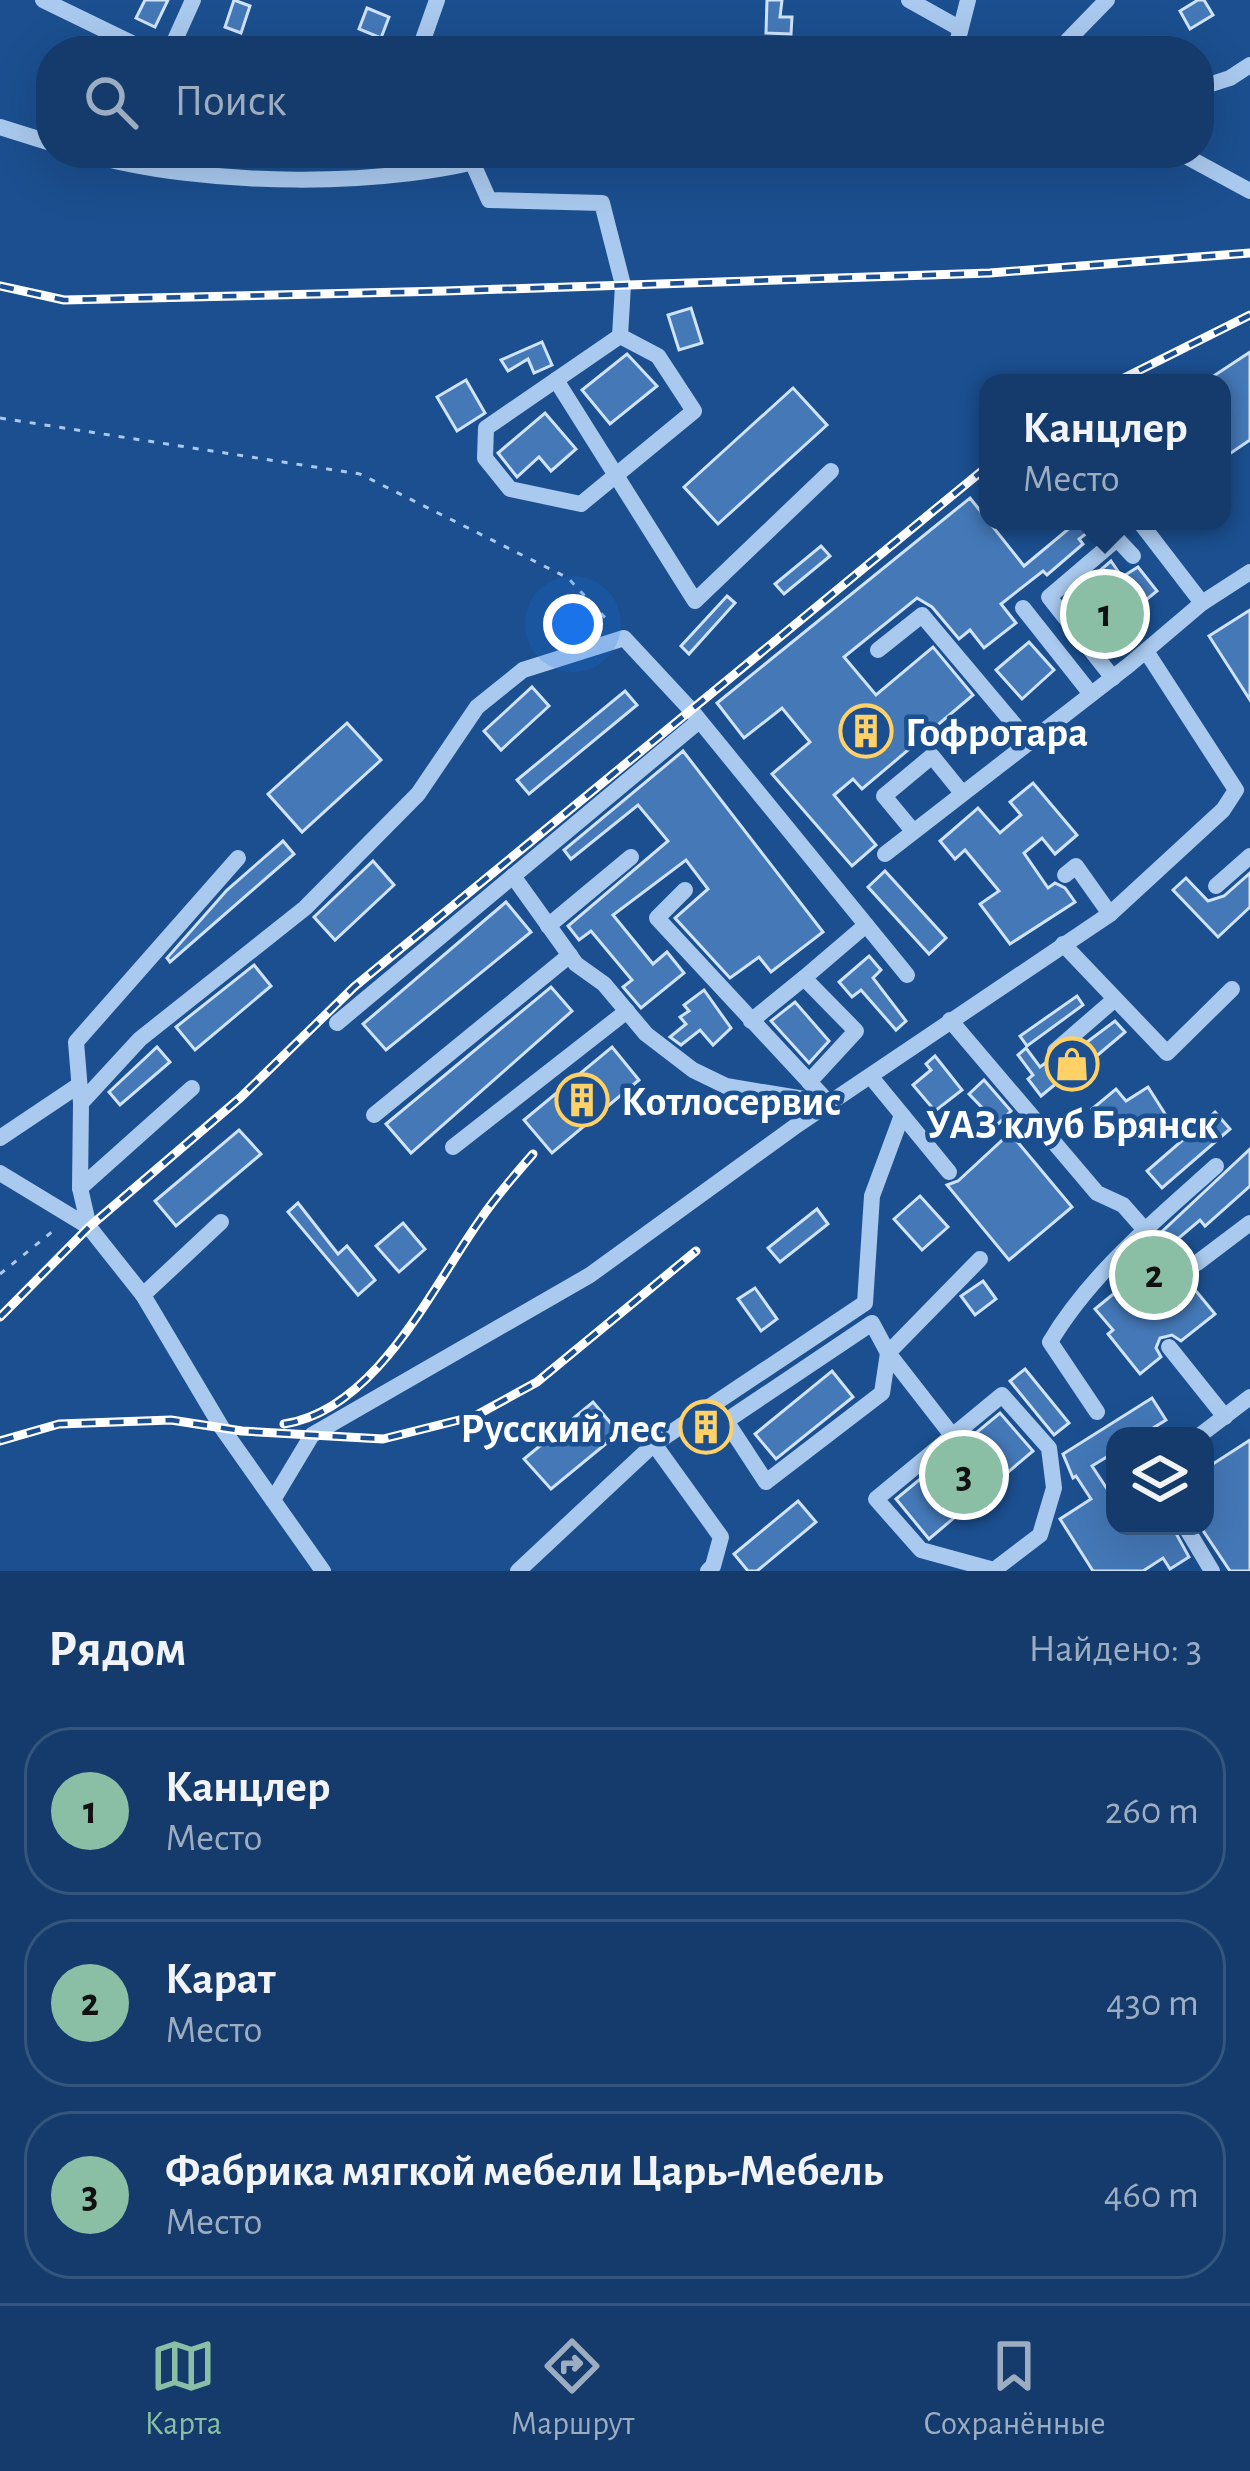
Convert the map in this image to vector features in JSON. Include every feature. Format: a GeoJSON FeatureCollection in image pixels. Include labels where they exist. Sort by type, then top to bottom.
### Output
{"type":"FeatureCollection","features":[{"type":"Feature","properties":{"kind":"street"},"geometry":{"type":"LineString","coordinates":[[43,0],[117,36]]}},
{"type":"Feature","properties":{"kind":"street"},"geometry":{"type":"LineString","coordinates":[[177,36],[193,0]]}},
{"type":"Feature","properties":{"kind":"street"},"geometry":{"type":"LineString","coordinates":[[424,36],[437,0]]}},
{"type":"Feature","properties":{"kind":"street"},"geometry":{"type":"LineString","coordinates":[[908,0],[958,28]]}},
{"type":"Feature","properties":{"kind":"street"},"geometry":{"type":"LineString","coordinates":[[957,36],[968,0]]}},
{"type":"Feature","properties":{"kind":"street"},"geometry":{"type":"LineString","coordinates":[[1072,36],[1107,0]]}},
{"type":"Feature","properties":{"kind":"street"},"geometry":{"type":"LineString","coordinates":[[1214,83],[1250,65]]}},
{"type":"Feature","properties":{"kind":"street"},"geometry":{"type":"LineString","coordinates":[[0,127],[36,138]]}},
{"type":"Feature","properties":{"kind":"street"},"geometry":{"type":"LineString","coordinates":[[187,168],[267,180],[443,168]]}},
{"type":"Feature","properties":{"kind":"street"},"geometry":{"type":"LineString","coordinates":[[398,174],[399,168]]}},
{"type":"Feature","properties":{"kind":"street"},"geometry":{"type":"LineString","coordinates":[[475,168],[489,200],[602,203],[623,285],[620,335]]}},
{"type":"Feature","properties":{"kind":"street"},"geometry":{"type":"LineString","coordinates":[[1208,168],[1250,191]]}},
{"type":"Feature","properties":{"kind":"street"},"geometry":{"type":"LineString","coordinates":[[620,335],[658,356],[694,411],[581,504],[510,489],[485,458],[486,428],[620,335]]}},
{"type":"Feature","properties":{"kind":"street"},"geometry":{"type":"LineString","coordinates":[[556,380],[695,601],[830,471]]}},
{"type":"Feature","properties":{"kind":"street"},"geometry":{"type":"LineString","coordinates":[[1146,530],[1202,603]]}},
{"type":"Feature","properties":{"kind":"street"},"geometry":{"type":"LineString","coordinates":[[1113,678],[1049,597],[1117,539],[1133,556]]}},
{"type":"Feature","properties":{"kind":"street"},"geometry":{"type":"LineString","coordinates":[[884,854],[1113,678],[1202,603],[1250,572]]}},
{"type":"Feature","properties":{"kind":"street"},"geometry":{"type":"LineString","coordinates":[[1023,608],[1091,694]]}},
{"type":"Feature","properties":{"kind":"street"},"geometry":{"type":"LineString","coordinates":[[878,650],[922,615],[1029,742]]}},
{"type":"Feature","properties":{"kind":"street"},"geometry":{"type":"LineString","coordinates":[[0,1138],[80,1094],[140,1039],[305,908],[418,794],[477,707],[523,670],[624,638],[699,721],[907,975]]}},
{"type":"Feature","properties":{"kind":"street"},"geometry":{"type":"LineString","coordinates":[[273,1500],[312,1435],[590,1275],[829,1103],[1110,914],[1223,810],[1236,790],[1146,651]]}},
{"type":"Feature","properties":{"kind":"street"},"geometry":{"type":"LineString","coordinates":[[337,1023],[699,721]]}},
{"type":"Feature","properties":{"kind":"street"},"geometry":{"type":"LineString","coordinates":[[913,831],[884,796],[932,756],[962,793]]}},
{"type":"Feature","properties":{"kind":"street"},"geometry":{"type":"LineString","coordinates":[[548,926],[631,856]]}},
{"type":"Feature","properties":{"kind":"street"},"geometry":{"type":"LineString","coordinates":[[1216,886],[1250,856]]}},
{"type":"Feature","properties":{"kind":"street"},"geometry":{"type":"LineString","coordinates":[[88,1228],[80,1188],[76,1042],[238,858]]}},
{"type":"Feature","properties":{"kind":"street"},"geometry":{"type":"LineString","coordinates":[[1064,874],[1076,866],[1110,914]]}},
{"type":"Feature","properties":{"kind":"street"},"geometry":{"type":"LineString","coordinates":[[513,876],[570,956],[604,985],[646,1034],[693,1070],[726,1086],[829,1103]]}},
{"type":"Feature","properties":{"kind":"street"},"geometry":{"type":"LineString","coordinates":[[685,890],[657,918],[829,1103]]}},
{"type":"Feature","properties":{"kind":"street"},"geometry":{"type":"LineString","coordinates":[[751,1021],[866,925]]}},
{"type":"Feature","properties":{"kind":"street"},"geometry":{"type":"LineString","coordinates":[[1063,944],[1167,1053],[1232,989]]}},
{"type":"Feature","properties":{"kind":"street"},"geometry":{"type":"LineString","coordinates":[[374,1115],[570,956]]}},
{"type":"Feature","properties":{"kind":"street"},"geometry":{"type":"LineString","coordinates":[[804,978],[856,1031],[809,1082]]}},
{"type":"Feature","properties":{"kind":"street"},"geometry":{"type":"LineString","coordinates":[[1054,1052],[1115,999]]}},
{"type":"Feature","properties":{"kind":"street"},"geometry":{"type":"LineString","coordinates":[[453,1147],[627,1011]]}},
{"type":"Feature","properties":{"kind":"street"},"geometry":{"type":"LineString","coordinates":[[950,1020],[1097,1193],[1123,1205],[1145,1230]]}},
{"type":"Feature","properties":{"kind":"street"},"geometry":{"type":"LineString","coordinates":[[871,1077],[949,1172]]}},
{"type":"Feature","properties":{"kind":"street"},"geometry":{"type":"LineString","coordinates":[[80,1188],[192,1088]]}},
{"type":"Feature","properties":{"kind":"street"},"geometry":{"type":"LineString","coordinates":[[902,1115],[872,1196],[866,1303],[888,1353],[951,1434]]}},
{"type":"Feature","properties":{"kind":"street"},"geometry":{"type":"LineString","coordinates":[[1097,1412],[1050,1342],[1066,1315],[1145,1230],[1216,1166]]}},
{"type":"Feature","properties":{"kind":"street"},"geometry":{"type":"LineString","coordinates":[[0,1173],[88,1228],[143,1295],[222,1428],[323,1571]]}},
{"type":"Feature","properties":{"kind":"street"},"geometry":{"type":"LineString","coordinates":[[143,1295],[220,1222]]}},
{"type":"Feature","properties":{"kind":"street"},"geometry":{"type":"LineString","coordinates":[[1197,1263],[1250,1223]]}},
{"type":"Feature","properties":{"kind":"street"},"geometry":{"type":"LineString","coordinates":[[872,1323],[726,1421],[766,1482],[882,1393],[888,1353],[980,1259]]}},
{"type":"Feature","properties":{"kind":"street"},"geometry":{"type":"LineString","coordinates":[[518,1571],[654,1444],[866,1303]]}},
{"type":"Feature","properties":{"kind":"street"},"geometry":{"type":"LineString","coordinates":[[1169,1347],[1225,1417]]}},
{"type":"Feature","properties":{"kind":"street"},"geometry":{"type":"LineString","coordinates":[[1002,1395],[1049,1448],[1054,1488],[1040,1535],[994,1570],[921,1550],[876,1499],[951,1434],[1002,1395]]}},
{"type":"Feature","properties":{"kind":"street"},"geometry":{"type":"LineString","coordinates":[[1211,1427],[1250,1397]]}},
{"type":"Feature","properties":{"kind":"street"},"geometry":{"type":"LineString","coordinates":[[654,1444],[721,1538],[708,1571]]}},
{"type":"Feature","properties":{"kind":"street"},"geometry":{"type":"LineString","coordinates":[[1190,1535],[1212,1571]]}},
{"type":"Feature","properties":{"kind":"path"},"geometry":{"type":"LineString","coordinates":[[0,418],[360,475],[568,578],[624,638]]}},
{"type":"Feature","properties":{"kind":"path"},"geometry":{"type":"LineString","coordinates":[[0,1274],[68,1217]]}},
{"type":"Feature","properties":{"kind":"building"},"geometry":{"type":"Polygon","coordinates":[[[145,0],[168,0],[155,27],[136,18],[145,0]]]}},
{"type":"Feature","properties":{"kind":"building"},"geometry":{"type":"Polygon","coordinates":[[[234,0],[250,6],[241,33],[225,27],[234,0]]]}},
{"type":"Feature","properties":{"kind":"building"},"geometry":{"type":"Polygon","coordinates":[[[767,0],[782,0],[780,17],[792,17],[791,34],[766,33],[767,0]]]}},
{"type":"Feature","properties":{"kind":"building"},"geometry":{"type":"Polygon","coordinates":[[[1204,0],[1213,15],[1190,29],[1180,11],[1204,0]]]}},
{"type":"Feature","properties":{"kind":"building"},"geometry":{"type":"Polygon","coordinates":[[[367,8],[389,17],[382,36],[359,29],[367,8]]]}},
{"type":"Feature","properties":{"kind":"building"},"geometry":{"type":"Polygon","coordinates":[[[691,308],[702,343],[679,350],[668,315],[691,308]]]}},
{"type":"Feature","properties":{"kind":"building"},"geometry":{"type":"Polygon","coordinates":[[[542,342],[552,365],[534,373],[528,359],[508,371],[501,360],[542,342]]]}},
{"type":"Feature","properties":{"kind":"building"},"geometry":{"type":"Polygon","coordinates":[[[1250,352],[1250,440],[1231,453],[1231,374],[1217,374],[1250,352]]]}},
{"type":"Feature","properties":{"kind":"building"},"geometry":{"type":"Polygon","coordinates":[[[627,354],[657,386],[610,424],[582,390],[627,354]]]}},
{"type":"Feature","properties":{"kind":"building"},"geometry":{"type":"Polygon","coordinates":[[[466,380],[485,413],[457,431],[437,397],[466,380]]]}},
{"type":"Feature","properties":{"kind":"building"},"geometry":{"type":"Polygon","coordinates":[[[793,388],[827,425],[718,524],[684,487],[793,388]]]}},
{"type":"Feature","properties":{"kind":"building"},"geometry":{"type":"Polygon","coordinates":[[[545,413],[576,449],[551,471],[539,457],[517,477],[498,453],[545,413]]]}},
{"type":"Feature","properties":{"kind":"building"},"geometry":{"type":"Polygon","coordinates":[[[970,498],[979,509],[979,530],[995,530],[1024,566],[1067,530],[1091,530],[1079,539],[1083,544],[1047,575],[1043,571],[1001,604],[1016,623],[984,648],[970,630],[959,639],[932,607],[917,598],[844,657],[876,695],[933,647],[973,695],[862,789],[853,779],[834,795],[876,845],[852,866],[772,774],[810,742],[782,708],[744,738],[717,703],[970,498]]]}},
{"type":"Feature","properties":{"kind":"building"},"geometry":{"type":"Polygon","coordinates":[[[821,546],[830,556],[784,594],[775,584],[821,546]]]}},
{"type":"Feature","properties":{"kind":"building"},"geometry":{"type":"Polygon","coordinates":[[[1111,561],[1122,577],[1138,567],[1157,591],[1100,637],[1068,598],[1111,561]]]}},
{"type":"Feature","properties":{"kind":"building"},"geometry":{"type":"Polygon","coordinates":[[[727,596],[735,603],[689,654],[681,646],[727,596]]]}},
{"type":"Feature","properties":{"kind":"building"},"geometry":{"type":"Polygon","coordinates":[[[1250,610],[1250,700],[1209,636],[1250,610]]]}},
{"type":"Feature","properties":{"kind":"building"},"geometry":{"type":"Polygon","coordinates":[[[1029,642],[1054,670],[1022,699],[996,670],[1029,642]]]}},
{"type":"Feature","properties":{"kind":"building"},"geometry":{"type":"Polygon","coordinates":[[[532,687],[549,706],[501,750],[484,731],[532,687]]]}},
{"type":"Feature","properties":{"kind":"building"},"geometry":{"type":"Polygon","coordinates":[[[625,691],[637,705],[529,794],[517,780],[625,691]]]}},
{"type":"Feature","properties":{"kind":"building"},"geometry":{"type":"Polygon","coordinates":[[[347,723],[381,760],[302,832],[268,794],[347,723]]]}},
{"type":"Feature","properties":{"kind":"building"},"geometry":{"type":"Polygon","coordinates":[[[683,751],[823,932],[771,972],[759,957],[730,978],[675,918],[708,889],[686,860],[613,915],[653,964],[667,952],[684,973],[641,1008],[623,987],[632,980],[591,931],[579,940],[568,926],[668,841],[638,805],[571,859],[564,850],[683,751]]]}},
{"type":"Feature","properties":{"kind":"building"},"geometry":{"type":"Polygon","coordinates":[[[1033,783],[1077,835],[1055,854],[1042,838],[1024,853],[1048,888],[1055,883],[1065,888],[1075,902],[1010,944],[980,904],[999,891],[965,850],[955,859],[940,841],[978,808],[1000,833],[1021,815],[1010,802],[1033,783]]]}},
{"type":"Feature","properties":{"kind":"building"},"geometry":{"type":"Polygon","coordinates":[[[283,841],[294,854],[170,962],[167,958],[227,890],[283,841]]]}},
{"type":"Feature","properties":{"kind":"building"},"geometry":{"type":"Polygon","coordinates":[[[373,861],[394,885],[335,940],[314,917],[373,861]]]}},
{"type":"Feature","properties":{"kind":"building"},"geometry":{"type":"Polygon","coordinates":[[[885,871],[946,938],[929,954],[868,887],[885,871]]]}},
{"type":"Feature","properties":{"kind":"building"},"geometry":{"type":"Polygon","coordinates":[[[1250,873],[1250,907],[1218,937],[1173,890],[1186,878],[1208,901],[1224,896],[1250,873]]]}},
{"type":"Feature","properties":{"kind":"building"},"geometry":{"type":"Polygon","coordinates":[[[506,902],[531,932],[386,1050],[363,1024],[506,902]]]}},
{"type":"Feature","properties":{"kind":"building"},"geometry":{"type":"Polygon","coordinates":[[[869,956],[881,970],[873,978],[906,1021],[896,1030],[861,990],[852,997],[839,982],[869,956]]]}},
{"type":"Feature","properties":{"kind":"building"},"geometry":{"type":"Polygon","coordinates":[[[254,965],[271,986],[195,1050],[176,1027],[254,965]]]}},
{"type":"Feature","properties":{"kind":"building"},"geometry":{"type":"Polygon","coordinates":[[[551,987],[572,1011],[411,1153],[386,1124],[551,987]]]}},
{"type":"Feature","properties":{"kind":"building"},"geometry":{"type":"Polygon","coordinates":[[[704,990],[731,1028],[713,1045],[700,1030],[681,1045],[670,1037],[686,1024],[680,1017],[689,1011],[684,1005],[704,990]]]}},
{"type":"Feature","properties":{"kind":"building"},"geometry":{"type":"Polygon","coordinates":[[[1077,996],[1083,1005],[1027,1046],[1020,1036],[1077,996]]]}},
{"type":"Feature","properties":{"kind":"building"},"geometry":{"type":"Polygon","coordinates":[[[795,1002],[829,1041],[809,1063],[771,1021],[795,1002]]]}},
{"type":"Feature","properties":{"kind":"building"},"geometry":{"type":"Polygon","coordinates":[[[1115,1021],[1125,1032],[1061,1086],[1058,1082],[1041,1096],[1018,1055],[1026,1048],[1040,1067],[1048,1061],[1059,1063],[1115,1021]]]}},
{"type":"Feature","properties":{"kind":"building"},"geometry":{"type":"Polygon","coordinates":[[[157,1047],[170,1062],[120,1105],[109,1092],[157,1047]]]}},
{"type":"Feature","properties":{"kind":"building","name":"Котлосервис"},"geometry":{"type":"Polygon","coordinates":[[[612,1047],[639,1080],[552,1153],[524,1120],[612,1047]]]}},
{"type":"Feature","properties":{"kind":"building"},"geometry":{"type":"Polygon","coordinates":[[[935,1056],[962,1090],[935,1111],[913,1085],[931,1070],[926,1064],[935,1056]]]}},
{"type":"Feature","properties":{"kind":"building"},"geometry":{"type":"Polygon","coordinates":[[[984,1080],[1011,1111],[998,1124],[969,1094],[984,1080]]]}},
{"type":"Feature","properties":{"kind":"building"},"geometry":{"type":"Polygon","coordinates":[[[1148,1087],[1167,1117],[1147,1129],[1143,1123],[1118,1142],[1092,1109],[1116,1089],[1126,1101],[1148,1087]]]}},
{"type":"Feature","properties":{"kind":"building"},"geometry":{"type":"Polygon","coordinates":[[[1215,1112],[1230,1129],[1162,1188],[1147,1171],[1215,1112]]]}},
{"type":"Feature","properties":{"kind":"building"},"geometry":{"type":"Polygon","coordinates":[[[239,1130],[261,1154],[176,1226],[155,1201],[239,1130]]]}},
{"type":"Feature","properties":{"kind":"building"},"geometry":{"type":"Polygon","coordinates":[[[1010,1133],[1072,1207],[1009,1260],[947,1185],[958,1181],[1010,1133]]]}},
{"type":"Feature","properties":{"kind":"building"},"geometry":{"type":"Polygon","coordinates":[[[1250,1149],[1250,1186],[1205,1226],[1200,1220],[1161,1253],[1152,1241],[1250,1149]]]}},
{"type":"Feature","properties":{"kind":"building"},"geometry":{"type":"Polygon","coordinates":[[[920,1196],[948,1227],[922,1250],[894,1219],[920,1196]]]}},
{"type":"Feature","properties":{"kind":"building"},"geometry":{"type":"Polygon","coordinates":[[[298,1203],[338,1254],[347,1246],[375,1280],[358,1295],[288,1212],[298,1203]]]}},
{"type":"Feature","properties":{"kind":"building"},"geometry":{"type":"Polygon","coordinates":[[[817,1209],[828,1224],[780,1262],[768,1248],[817,1209]]]}},
{"type":"Feature","properties":{"kind":"building"},"geometry":{"type":"Polygon","coordinates":[[[403,1223],[425,1249],[399,1272],[376,1246],[403,1223]]]}},
{"type":"Feature","properties":{"kind":"building"},"geometry":{"type":"Polygon","coordinates":[[[1155,1260],[1173,1281],[1182,1274],[1215,1314],[1181,1341],[1172,1335],[1160,1338],[1156,1348],[1161,1357],[1140,1374],[1095,1309],[1155,1260]]]}},
{"type":"Feature","properties":{"kind":"building"},"geometry":{"type":"Polygon","coordinates":[[[983,1281],[996,1299],[975,1315],[961,1296],[983,1281]]]}},
{"type":"Feature","properties":{"kind":"building"},"geometry":{"type":"Polygon","coordinates":[[[755,1288],[777,1319],[761,1331],[738,1299],[755,1288]]]}},
{"type":"Feature","properties":{"kind":"building"},"geometry":{"type":"Polygon","coordinates":[[[1025,1369],[1069,1423],[1054,1435],[1010,1381],[1025,1369]]]}},
{"type":"Feature","properties":{"kind":"building"},"geometry":{"type":"Polygon","coordinates":[[[832,1371],[853,1397],[776,1459],[755,1434],[832,1371]]]}},
{"type":"Feature","properties":{"kind":"building"},"geometry":{"type":"Polygon","coordinates":[[[1152,1398],[1166,1420],[1155,1427],[1106,1427],[1106,1457],[1092,1466],[1106,1487],[1106,1535],[1177,1535],[1189,1557],[1170,1569],[1163,1558],[1143,1571],[1093,1571],[1060,1519],[1091,1499],[1073,1478],[1063,1454],[1152,1398]]]}},
{"type":"Feature","properties":{"kind":"building"},"geometry":{"type":"Polygon","coordinates":[[[593,1402],[619,1433],[551,1489],[524,1459],[593,1402]]]}},
{"type":"Feature","properties":{"kind":"building"},"geometry":{"type":"Polygon","coordinates":[[[1000,1413],[1033,1451],[929,1539],[896,1499],[1000,1413]]]}},
{"type":"Feature","properties":{"kind":"building"},"geometry":{"type":"Polygon","coordinates":[[[1250,1440],[1250,1571],[1230,1571],[1206,1535],[1214,1535],[1214,1463],[1250,1440]]]}},
{"type":"Feature","properties":{"kind":"building"},"geometry":{"type":"Polygon","coordinates":[[[798,1501],[816,1522],[757,1571],[748,1571],[734,1554],[798,1501]]]}},
{"type":"Feature","properties":{"kind":"railway"},"geometry":{"type":"LineString","coordinates":[[0,286],[64,300],[445,291],[990,273],[1250,253]]}},
{"type":"Feature","properties":{"kind":"railway"},"geometry":{"type":"LineString","coordinates":[[1132,374],[1250,315]]}},
{"type":"Feature","properties":{"kind":"railway"},"geometry":{"type":"LineString","coordinates":[[0,1317],[89,1227],[240,1098],[354,987],[979,473]]}},
{"type":"Feature","properties":{"kind":"railway"},"geometry":{"type":"LineString","coordinates":[[284,1424],[317,1414],[347,1396],[374,1371],[421,1311],[486,1211],[533,1154]]}},
{"type":"Feature","properties":{"kind":"railway"},"geometry":{"type":"LineString","coordinates":[[0,1441],[59,1424],[171,1420],[242,1431],[383,1439],[475,1416],[537,1382],[696,1251]]}},
{"type":"Feature","properties":{"kind":"place","name":"Канцлер"},"geometry":{"type":"Point","coordinates":[1105,614]}},
{"type":"Feature","properties":{"kind":"place","name":"Гофротара"},"geometry":{"type":"Point","coordinates":[866,731]}},
{"type":"Feature","properties":{"kind":"place","name":"УАЗ клуб Брянск"},"geometry":{"type":"Point","coordinates":[1072,1064]}},
{"type":"Feature","properties":{"kind":"place","name":"Котлосервис"},"geometry":{"type":"Point","coordinates":[582,1100]}},
{"type":"Feature","properties":{"kind":"place","name":"Карат"},"geometry":{"type":"Point","coordinates":[1154,1275]}},
{"type":"Feature","properties":{"kind":"place","name":"Русский лес"},"geometry":{"type":"Point","coordinates":[706,1427]}},
{"type":"Feature","properties":{"kind":"place","name":"Фабрика мягкой мебели Царь-Мебель"},"geometry":{"type":"Point","coordinates":[964,1475]}}]}
